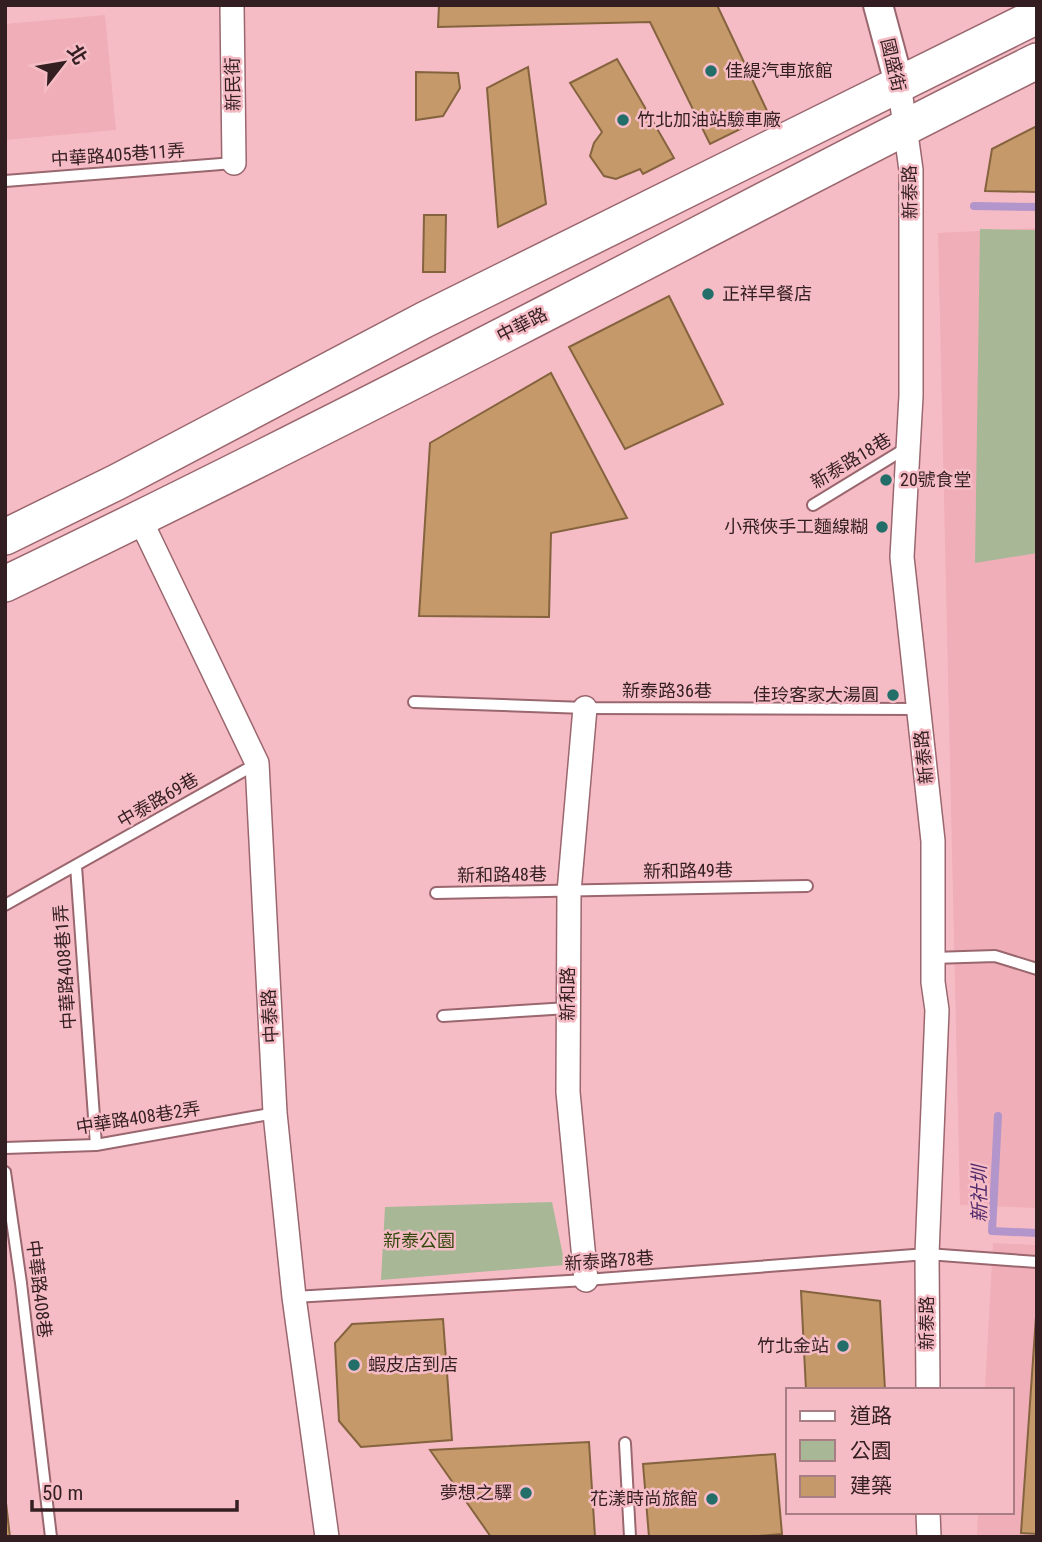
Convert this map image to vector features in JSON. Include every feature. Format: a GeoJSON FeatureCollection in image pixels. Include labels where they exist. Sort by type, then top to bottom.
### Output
{"type":"FeatureCollection","features":[{"type":"Feature","properties":{"kind":"main road"},"geometry":{"type":"LineString","coordinates":[[5,537],[117,482],[424,320],[1037,16]]}},
{"type":"Feature","properties":{"kind":"main road","name":"中華路"},"geometry":{"type":"LineString","coordinates":[[5,584],[140,519],[568,302],[906,125],[1037,61]]}},
{"type":"Feature","properties":{"kind":"street","name":"新民街"},"geometry":{"type":"LineString","coordinates":[[232,5],[234,163]]}},
{"type":"Feature","properties":{"kind":"street","name":"國盛街"},"geometry":{"type":"LineString","coordinates":[[878,5],[899,83],[906,125]]}},
{"type":"Feature","properties":{"kind":"street","name":"新泰路"},"geometry":{"type":"LineString","coordinates":[[906,125],[911,170],[911,396],[902,557],[933,841],[933,982],[937,1010],[927,1254],[928,1388]]}},
{"type":"Feature","properties":{"kind":"street","name":"中泰路"},"geometry":{"type":"LineString","coordinates":[[140,519],[257,763],[275,1113],[294,1297],[327,1537]]}},
{"type":"Feature","properties":{"kind":"street","name":"新和路"},"geometry":{"type":"LineString","coordinates":[[585,708],[569,892],[568,1092],[586,1280]]}},
{"type":"Feature","properties":{"kind":"street"},"geometry":{"type":"LineString","coordinates":[[928,1514],[929,1537]]}},
{"type":"Feature","properties":{"kind":"lane","name":"中華路405巷11弄"},"geometry":{"type":"LineString","coordinates":[[5,181],[234,163]]}},
{"type":"Feature","properties":{"kind":"lane","name":"新泰路18巷"},"geometry":{"type":"LineString","coordinates":[[813,505],[908,447]]}},
{"type":"Feature","properties":{"kind":"lane","name":"新泰路36巷"},"geometry":{"type":"LineString","coordinates":[[414,702],[585,708],[919,709]]}},
{"type":"Feature","properties":{"kind":"lane","name":"中泰路69巷"},"geometry":{"type":"LineString","coordinates":[[76,866],[257,763]]}},
{"type":"Feature","properties":{"kind":"lane","name":"中華路408巷1弄"},"geometry":{"type":"LineString","coordinates":[[5,905],[76,866],[96,1145]]}},
{"type":"Feature","properties":{"kind":"lane","name":"新和路49巷"},"geometry":{"type":"LineString","coordinates":[[569,892],[807,886]]}},
{"type":"Feature","properties":{"kind":"lane","name":"新和路48巷"},"geometry":{"type":"LineString","coordinates":[[436,893],[569,892]]}},
{"type":"Feature","properties":{"kind":"lane"},"geometry":{"type":"LineString","coordinates":[[933,958],[995,956],[1037,969]]}},
{"type":"Feature","properties":{"kind":"lane"},"geometry":{"type":"LineString","coordinates":[[443,1016],[568,1008]]}},
{"type":"Feature","properties":{"kind":"lane","name":"中華路408巷2弄"},"geometry":{"type":"LineString","coordinates":[[5,1148],[96,1145],[275,1113]]}},
{"type":"Feature","properties":{"kind":"lane","name":"中華路408巷"},"geometry":{"type":"LineString","coordinates":[[5,1172],[22,1283],[51,1537]]}},
{"type":"Feature","properties":{"kind":"lane","name":"新泰路78巷"},"geometry":{"type":"LineString","coordinates":[[294,1297],[586,1280],[927,1254],[1037,1262]]}},
{"type":"Feature","properties":{"kind":"lane"},"geometry":{"type":"LineString","coordinates":[[625,1443],[630,1537]]}},
{"type":"Feature","properties":{"kind":"shaded area"},"geometry":{"type":"Polygon","coordinates":[[[105,15],[116,130],[5,140],[5,24],[105,15]]]}},
{"type":"Feature","properties":{"kind":"shaded area"},"geometry":{"type":"Polygon","coordinates":[[[1037,228],[1037,1208],[960,1205],[938,233],[1037,228]]]}},
{"type":"Feature","properties":{"kind":"shaded area"},"geometry":{"type":"Polygon","coordinates":[[[993,1243],[1037,1245],[1037,1537],[977,1537],[978,1514],[1014,1514],[1014,1388],[985,1388],[993,1243]]]}},
{"type":"Feature","properties":{"kind":"green space"},"geometry":{"type":"Polygon","coordinates":[[[980,229],[1037,230],[1037,553],[975,563],[980,229]]]}},
{"type":"Feature","properties":{"kind":"green space","name":"新泰公園"},"geometry":{"type":"Polygon","coordinates":[[[552,1202],[565,1265],[381,1280],[385,1207],[552,1202]]]}},
{"type":"Feature","properties":{"kind":"building","name":"佳緹汽車旅館"},"geometry":{"type":"Polygon","coordinates":[[[439,5],[717,5],[769,115],[710,144],[650,22],[438,27],[439,5]]]}},
{"type":"Feature","properties":{"kind":"building","name":"竹北加油站驗車廠"},"geometry":{"type":"Polygon","coordinates":[[[617,59],[674,158],[643,174],[640,169],[616,179],[604,176],[590,156],[594,143],[602,132],[570,83],[617,59]]]}},
{"type":"Feature","properties":{"kind":"building"},"geometry":{"type":"Polygon","coordinates":[[[528,67],[546,204],[498,227],[487,88],[528,67]]]}},
{"type":"Feature","properties":{"kind":"building"},"geometry":{"type":"Polygon","coordinates":[[[416,72],[458,73],[460,88],[443,116],[416,120],[416,72]]]}},
{"type":"Feature","properties":{"kind":"building"},"geometry":{"type":"Polygon","coordinates":[[[1037,126],[1037,192],[985,191],[992,149],[1037,126]]]}},
{"type":"Feature","properties":{"kind":"building"},"geometry":{"type":"Polygon","coordinates":[[[424,215],[446,215],[445,272],[423,272],[424,215]]]}},
{"type":"Feature","properties":{"kind":"building"},"geometry":{"type":"Polygon","coordinates":[[[669,296],[723,404],[625,449],[569,347],[669,296]]]}},
{"type":"Feature","properties":{"kind":"building"},"geometry":{"type":"Polygon","coordinates":[[[551,373],[627,518],[551,533],[549,617],[419,616],[430,443],[551,373]]]}},
{"type":"Feature","properties":{"kind":"building","name":"竹北金站"},"geometry":{"type":"Polygon","coordinates":[[[801,1291],[880,1301],[885,1388],[806,1388],[801,1291]]]}},
{"type":"Feature","properties":{"kind":"building"},"geometry":{"type":"Polygon","coordinates":[[[1037,1302],[1037,1534],[1021,1533],[1037,1302]]]}},
{"type":"Feature","properties":{"kind":"building"},"geometry":{"type":"Polygon","coordinates":[[[443,1319],[452,1440],[361,1447],[339,1421],[335,1343],[352,1324],[443,1319]]]}},
{"type":"Feature","properties":{"kind":"building","name":"夢想之驛"},"geometry":{"type":"Polygon","coordinates":[[[589,1442],[595,1537],[491,1537],[430,1450],[589,1442]]]}},
{"type":"Feature","properties":{"kind":"building","name":"花漾時尚旅館"},"geometry":{"type":"Polygon","coordinates":[[[775,1454],[782,1534],[746,1537],[649,1537],[643,1464],[775,1454]]]}},
{"type":"Feature","properties":{"kind":"building"},"geometry":{"type":"Polygon","coordinates":[[[5,1494],[10,1537],[5,1537],[5,1494]]]}},
{"type":"Feature","properties":{"kind":"waterway","name":"新社圳"},"geometry":{"type":"LineString","coordinates":[[974,206],[1037,207]]}},
{"type":"Feature","properties":{"kind":"waterway","name":"新社圳"},"geometry":{"type":"LineString","coordinates":[[998,1116],[992,1231],[1037,1233]]}},
{"type":"Feature","properties":{"kind":"place","name":"佳緹汽車旅館"},"geometry":{"type":"Point","coordinates":[711,71]}},
{"type":"Feature","properties":{"kind":"place","name":"竹北加油站驗車廠"},"geometry":{"type":"Point","coordinates":[623,120]}},
{"type":"Feature","properties":{"kind":"place","name":"正祥早餐店"},"geometry":{"type":"Point","coordinates":[708,294]}},
{"type":"Feature","properties":{"kind":"place","name":"20號食堂"},"geometry":{"type":"Point","coordinates":[886,480]}},
{"type":"Feature","properties":{"kind":"place","name":"小飛俠手工麵線糊"},"geometry":{"type":"Point","coordinates":[882,527]}},
{"type":"Feature","properties":{"kind":"place","name":"佳玲客家大湯圓"},"geometry":{"type":"Point","coordinates":[893,695]}},
{"type":"Feature","properties":{"kind":"place","name":"竹北金站"},"geometry":{"type":"Point","coordinates":[843,1346]}},
{"type":"Feature","properties":{"kind":"place","name":"蝦皮店到店"},"geometry":{"type":"Point","coordinates":[354,1365]}},
{"type":"Feature","properties":{"kind":"place","name":"夢想之驛"},"geometry":{"type":"Point","coordinates":[526,1493]}},
{"type":"Feature","properties":{"kind":"place","name":"花漾時尚旅館"},"geometry":{"type":"Point","coordinates":[712,1499]}}]}
